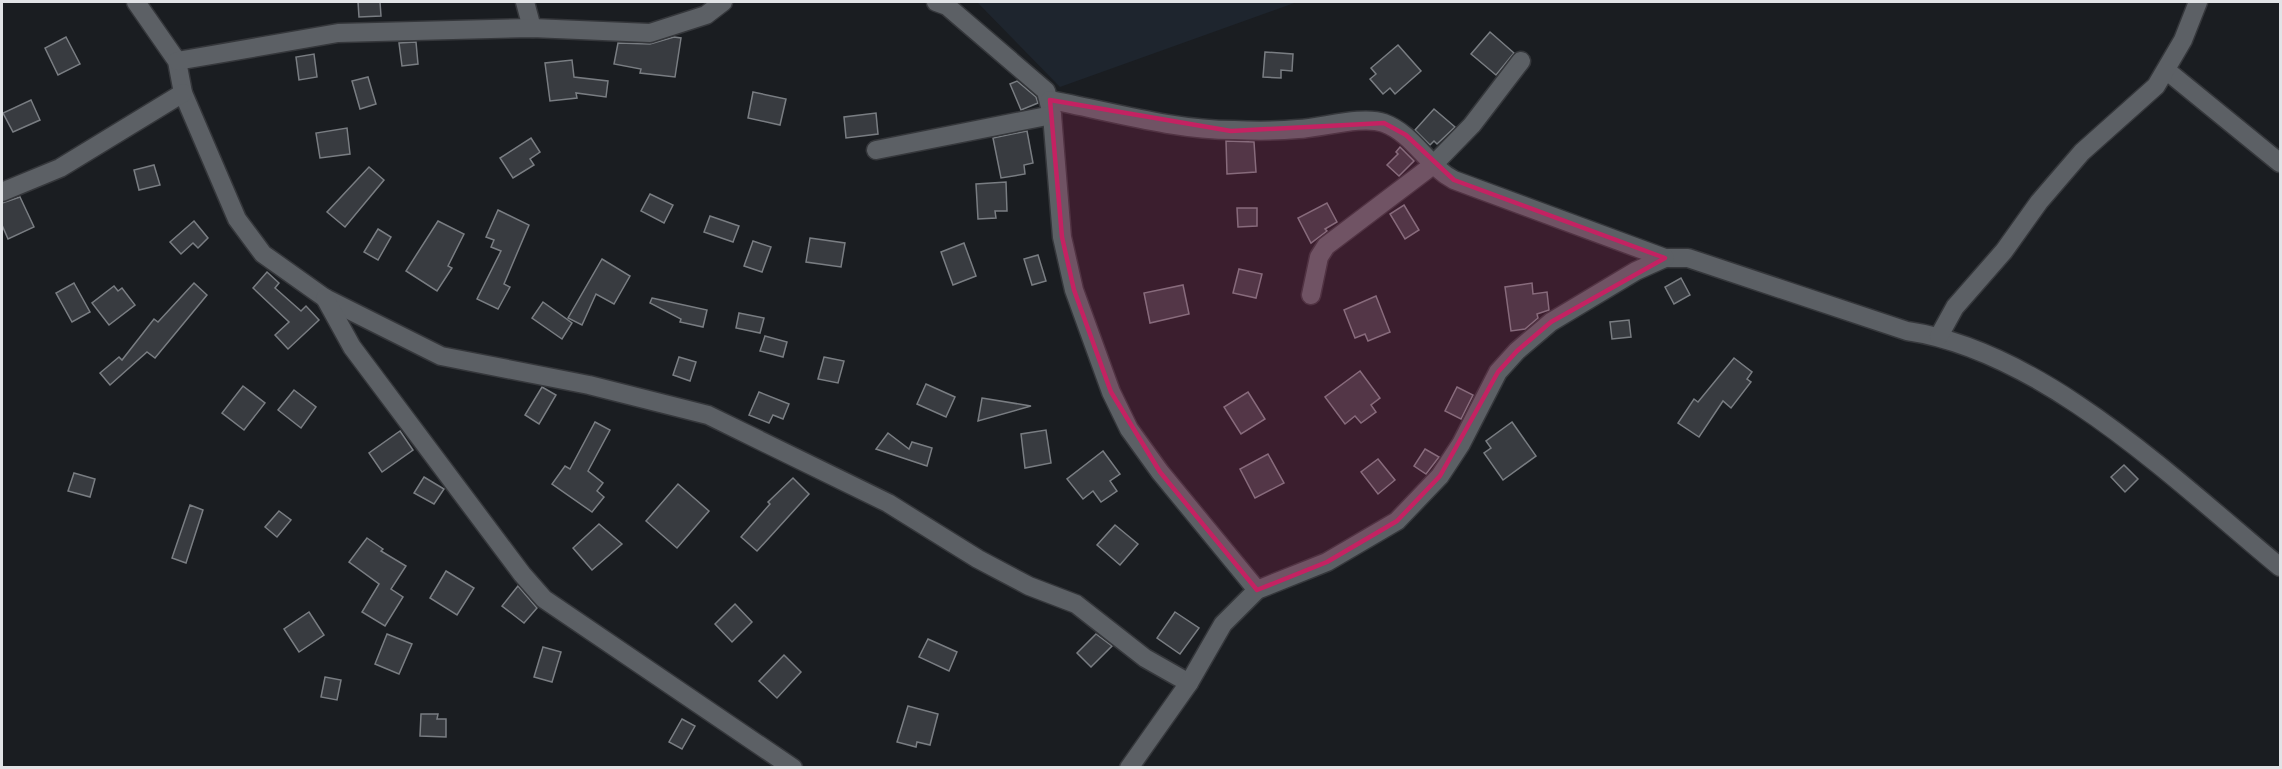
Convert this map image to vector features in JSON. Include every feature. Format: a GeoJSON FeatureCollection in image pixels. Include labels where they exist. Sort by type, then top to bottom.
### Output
{"type":"FeatureCollection","features":[{"type":"Feature","properties":{"kind":"street"},"geometry":{"type":"LineString","coordinates":[[136,2],[177,61],[183,93],[237,219],[250,240],[263,254],[325,298],[441,356],[589,385],[708,416],[888,503],[978,559],[1029,586],[1076,604],[1145,658],[1189,683]]}},
{"type":"Feature","properties":{"kind":"street"},"geometry":{"type":"LineString","coordinates":[[525,2],[532,28]]}},
{"type":"Feature","properties":{"kind":"street"},"geometry":{"type":"LineString","coordinates":[[177,61],[338,33],[532,28],[650,33],[706,15],[723,2]]}},
{"type":"Feature","properties":{"kind":"street"},"geometry":{"type":"LineString","coordinates":[[936,2],[947,6],[1046,91],[1051,107],[1062,237],[1074,290],[1111,392],[1129,429],[1160,472],[1257,590]]}},
{"type":"Feature","properties":{"kind":"street"},"geometry":{"type":"LineString","coordinates":[[1939,336],[1955,307],[2004,251],[2039,202],[2082,152],[2156,86],[2183,40],[2198,2]]}},
{"type":"Feature","properties":{"kind":"street"},"geometry":{"type":"LineString","coordinates":[[1311,295],[1318,257],[1326,246],[1433,165],[1472,125],[1521,61]]}},
{"type":"Feature","properties":{"kind":"street"},"geometry":{"type":"LineString","coordinates":[[2166,70],[2280,163]]}},
{"type":"Feature","properties":{"kind":"street"},"geometry":{"type":"LineString","coordinates":[[2,192],[60,168],[183,93]]}},
{"type":"Feature","properties":{"kind":"street"},"geometry":{"type":"LineString","coordinates":[[876,150],[1051,107],[1231,130],[1298,129],[1372,121],[1384,123],[1406,135],[1433,165],[1454,180],[1665,258],[1688,258],[1907,331],[1939,336],[2026,373],[2071,401],[2155,464],[2280,567]]}},
{"type":"Feature","properties":{"kind":"street"},"geometry":{"type":"LineString","coordinates":[[1129,768],[1189,683],[1223,624],[1257,590],[1327,562],[1397,521],[1440,476],[1461,444],[1498,372],[1517,351],[1551,322],[1636,271],[1665,258]]}},
{"type":"Feature","properties":{"kind":"street"},"geometry":{"type":"LineString","coordinates":[[325,298],[352,347],[522,574],[544,598],[794,768]]}},
{"type":"Feature","properties":{"kind":"highlighted area"},"geometry":{"type":"Polygon","coordinates":[[[1050,100],[1231,131],[1384,123],[1406,135],[1454,180],[1665,258],[1551,322],[1517,351],[1498,372],[1440,476],[1397,521],[1327,562],[1257,590],[1160,472],[1111,392],[1074,290],[1062,237],[1050,100]]]}},
{"type":"Feature","properties":{"kind":"shaded area"},"geometry":{"type":"Polygon","coordinates":[[[977,2],[1297,2],[1060,87],[977,2]]]}},
{"type":"Feature","properties":{"kind":"building"},"geometry":{"type":"Polygon","coordinates":[[[358,2],[380,2],[381,16],[359,17],[358,2]]]}},
{"type":"Feature","properties":{"kind":"building"},"geometry":{"type":"Polygon","coordinates":[[[1490,32],[1514,53],[1496,75],[1471,54],[1490,32]]]}},
{"type":"Feature","properties":{"kind":"building"},"geometry":{"type":"Polygon","coordinates":[[[66,37],[80,64],[58,75],[45,48],[66,37]]]}},
{"type":"Feature","properties":{"kind":"building"},"geometry":{"type":"Polygon","coordinates":[[[674,37],[681,38],[675,77],[640,73],[641,69],[614,64],[618,43],[650,44],[674,37]]]}},
{"type":"Feature","properties":{"kind":"building"},"geometry":{"type":"Polygon","coordinates":[[[416,42],[418,64],[402,66],[399,43],[416,42]]]}},
{"type":"Feature","properties":{"kind":"building"},"geometry":{"type":"Polygon","coordinates":[[[1398,45],[1421,71],[1395,94],[1390,88],[1383,94],[1370,79],[1376,74],[1371,68],[1398,45]]]}},
{"type":"Feature","properties":{"kind":"building"},"geometry":{"type":"Polygon","coordinates":[[[1265,52],[1293,54],[1292,71],[1281,70],[1281,78],[1263,77],[1265,52]]]}},
{"type":"Feature","properties":{"kind":"building"},"geometry":{"type":"Polygon","coordinates":[[[314,54],[317,77],[299,80],[296,57],[314,54]]]}},
{"type":"Feature","properties":{"kind":"building"},"geometry":{"type":"Polygon","coordinates":[[[572,60],[574,77],[608,81],[606,97],[576,93],[577,98],[550,101],[545,63],[572,60]]]}},
{"type":"Feature","properties":{"kind":"building"},"geometry":{"type":"Polygon","coordinates":[[[368,77],[376,104],[360,109],[352,81],[368,77]]]}},
{"type":"Feature","properties":{"kind":"building"},"geometry":{"type":"Polygon","coordinates":[[[1017,81],[1036,97],[1038,103],[1021,110],[1010,84],[1017,81]]]}},
{"type":"Feature","properties":{"kind":"building"},"geometry":{"type":"Polygon","coordinates":[[[753,92],[786,99],[780,125],[748,118],[753,92]]]}},
{"type":"Feature","properties":{"kind":"building"},"geometry":{"type":"Polygon","coordinates":[[[31,100],[40,120],[13,132],[3,113],[31,100]]]}},
{"type":"Feature","properties":{"kind":"building"},"geometry":{"type":"Polygon","coordinates":[[[1434,109],[1455,127],[1437,144],[1434,141],[1430,145],[1415,130],[1434,109]]]}},
{"type":"Feature","properties":{"kind":"building"},"geometry":{"type":"Polygon","coordinates":[[[876,113],[878,134],[846,138],[844,117],[876,113]]]}},
{"type":"Feature","properties":{"kind":"building"},"geometry":{"type":"Polygon","coordinates":[[[347,128],[350,154],[320,158],[316,133],[347,128]]]}},
{"type":"Feature","properties":{"kind":"building"},"geometry":{"type":"Polygon","coordinates":[[[1027,131],[1033,163],[1024,165],[1025,174],[1001,178],[993,138],[1027,131]]]}},
{"type":"Feature","properties":{"kind":"building"},"geometry":{"type":"Polygon","coordinates":[[[531,138],[540,152],[530,159],[534,165],[513,178],[500,158],[531,138]]]}},
{"type":"Feature","properties":{"kind":"building"},"geometry":{"type":"Polygon","coordinates":[[[1226,141],[1254,142],[1256,172],[1227,174],[1226,141]]]}},
{"type":"Feature","properties":{"kind":"building"},"geometry":{"type":"Polygon","coordinates":[[[1400,147],[1414,161],[1399,176],[1387,165],[1398,154],[1396,152],[1400,147]]]}},
{"type":"Feature","properties":{"kind":"building"},"geometry":{"type":"Polygon","coordinates":[[[154,165],[160,185],[139,190],[134,170],[154,165]]]}},
{"type":"Feature","properties":{"kind":"building"},"geometry":{"type":"Polygon","coordinates":[[[369,167],[384,180],[345,227],[327,212],[369,167]]]}},
{"type":"Feature","properties":{"kind":"building"},"geometry":{"type":"Polygon","coordinates":[[[1006,182],[1007,211],[995,211],[996,218],[978,219],[976,184],[1006,182]]]}},
{"type":"Feature","properties":{"kind":"building"},"geometry":{"type":"Polygon","coordinates":[[[650,194],[673,205],[664,223],[641,211],[650,194]]]}},
{"type":"Feature","properties":{"kind":"building"},"geometry":{"type":"Polygon","coordinates":[[[20,197],[34,227],[8,239],[2,225],[2,203],[20,197]]]}},
{"type":"Feature","properties":{"kind":"building"},"geometry":{"type":"Polygon","coordinates":[[[1327,203],[1337,222],[1325,229],[1327,231],[1311,243],[1298,218],[1327,203]]]}},
{"type":"Feature","properties":{"kind":"building"},"geometry":{"type":"Polygon","coordinates":[[[1404,205],[1419,230],[1405,239],[1390,214],[1404,205]]]}},
{"type":"Feature","properties":{"kind":"building"},"geometry":{"type":"Polygon","coordinates":[[[1237,208],[1257,208],[1257,226],[1238,227],[1237,208]]]}},
{"type":"Feature","properties":{"kind":"building"},"geometry":{"type":"Polygon","coordinates":[[[498,210],[529,225],[504,284],[510,287],[498,309],[477,299],[501,251],[491,247],[494,240],[486,237],[498,210]]]}},
{"type":"Feature","properties":{"kind":"building"},"geometry":{"type":"Polygon","coordinates":[[[710,216],[739,226],[733,242],[704,232],[710,216]]]}},
{"type":"Feature","properties":{"kind":"building"},"geometry":{"type":"Polygon","coordinates":[[[194,221],[208,238],[198,248],[193,243],[181,254],[170,242],[194,221]]]}},
{"type":"Feature","properties":{"kind":"building"},"geometry":{"type":"Polygon","coordinates":[[[438,221],[464,234],[448,266],[452,268],[437,291],[406,271],[438,221]]]}},
{"type":"Feature","properties":{"kind":"building"},"geometry":{"type":"Polygon","coordinates":[[[378,229],[391,237],[378,260],[364,252],[378,229]]]}},
{"type":"Feature","properties":{"kind":"building"},"geometry":{"type":"Polygon","coordinates":[[[810,238],[845,243],[841,267],[806,262],[810,238]]]}},
{"type":"Feature","properties":{"kind":"building"},"geometry":{"type":"Polygon","coordinates":[[[753,241],[771,247],[762,272],[744,266],[753,241]]]}},
{"type":"Feature","properties":{"kind":"building"},"geometry":{"type":"Polygon","coordinates":[[[964,243],[976,276],[953,285],[941,252],[964,243]]]}},
{"type":"Feature","properties":{"kind":"building"},"geometry":{"type":"Polygon","coordinates":[[[1038,255],[1046,281],[1032,285],[1024,259],[1038,255]]]}},
{"type":"Feature","properties":{"kind":"building"},"geometry":{"type":"Polygon","coordinates":[[[602,259],[630,276],[614,304],[596,294],[582,325],[568,318],[602,259]]]}},
{"type":"Feature","properties":{"kind":"building"},"geometry":{"type":"Polygon","coordinates":[[[1239,269],[1262,274],[1256,298],[1233,293],[1239,269]]]}},
{"type":"Feature","properties":{"kind":"building"},"geometry":{"type":"Polygon","coordinates":[[[267,272],[279,283],[275,288],[301,311],[306,306],[319,320],[288,349],[275,335],[289,322],[253,288],[267,272]]]}},
{"type":"Feature","properties":{"kind":"building"},"geometry":{"type":"Polygon","coordinates":[[[1681,278],[1690,295],[1674,304],[1665,287],[1681,278]]]}},
{"type":"Feature","properties":{"kind":"building"},"geometry":{"type":"Polygon","coordinates":[[[74,283],[90,312],[72,322],[56,293],[74,283]]]}},
{"type":"Feature","properties":{"kind":"building"},"geometry":{"type":"Polygon","coordinates":[[[194,283],[207,295],[155,358],[147,352],[110,385],[100,373],[119,357],[122,360],[154,319],[158,322],[194,283]]]}},
{"type":"Feature","properties":{"kind":"building"},"geometry":{"type":"Polygon","coordinates":[[[1532,283],[1533,294],[1547,292],[1549,310],[1537,314],[1538,318],[1525,329],[1511,331],[1505,287],[1532,283]]]}},
{"type":"Feature","properties":{"kind":"building"},"geometry":{"type":"Polygon","coordinates":[[[1183,285],[1189,314],[1150,323],[1144,293],[1183,285]]]}},
{"type":"Feature","properties":{"kind":"building"},"geometry":{"type":"Polygon","coordinates":[[[114,286],[118,291],[122,288],[135,305],[109,325],[92,303],[114,286]]]}},
{"type":"Feature","properties":{"kind":"building"},"geometry":{"type":"Polygon","coordinates":[[[1376,296],[1390,332],[1368,341],[1365,334],[1355,338],[1344,310],[1376,296]]]}},
{"type":"Feature","properties":{"kind":"building"},"geometry":{"type":"Polygon","coordinates":[[[652,298],[707,310],[703,327],[680,322],[681,319],[650,303],[652,298]]]}},
{"type":"Feature","properties":{"kind":"building"},"geometry":{"type":"Polygon","coordinates":[[[543,302],[572,323],[562,339],[532,318],[543,302]]]}},
{"type":"Feature","properties":{"kind":"building"},"geometry":{"type":"Polygon","coordinates":[[[739,313],[764,318],[760,333],[736,328],[739,313]]]}},
{"type":"Feature","properties":{"kind":"building"},"geometry":{"type":"Polygon","coordinates":[[[1629,320],[1631,337],[1612,339],[1610,322],[1629,320]]]}},
{"type":"Feature","properties":{"kind":"building"},"geometry":{"type":"Polygon","coordinates":[[[765,336],[787,342],[783,357],[760,351],[765,336]]]}},
{"type":"Feature","properties":{"kind":"building"},"geometry":{"type":"Polygon","coordinates":[[[679,357],[696,362],[690,381],[673,375],[679,357]]]}},
{"type":"Feature","properties":{"kind":"building"},"geometry":{"type":"Polygon","coordinates":[[[824,357],[844,361],[838,383],[818,379],[824,357]]]}},
{"type":"Feature","properties":{"kind":"building"},"geometry":{"type":"Polygon","coordinates":[[[1734,358],[1752,372],[1747,379],[1751,382],[1731,408],[1723,401],[1699,437],[1678,423],[1694,399],[1698,402],[1734,358]]]}},
{"type":"Feature","properties":{"kind":"building"},"geometry":{"type":"Polygon","coordinates":[[[1360,371],[1380,398],[1371,405],[1376,412],[1361,423],[1355,416],[1345,424],[1325,397],[1360,371]]]}},
{"type":"Feature","properties":{"kind":"building"},"geometry":{"type":"Polygon","coordinates":[[[926,384],[955,397],[946,417],[917,404],[926,384]]]}},
{"type":"Feature","properties":{"kind":"building"},"geometry":{"type":"Polygon","coordinates":[[[243,386],[265,403],[244,430],[222,413],[243,386]]]}},
{"type":"Feature","properties":{"kind":"building"},"geometry":{"type":"Polygon","coordinates":[[[542,387],[556,395],[539,424],[525,415],[542,387]]]}},
{"type":"Feature","properties":{"kind":"building"},"geometry":{"type":"Polygon","coordinates":[[[1457,387],[1473,395],[1461,419],[1445,411],[1457,387]]]}},
{"type":"Feature","properties":{"kind":"building"},"geometry":{"type":"Polygon","coordinates":[[[294,390],[316,407],[301,428],[278,410],[294,390]]]}},
{"type":"Feature","properties":{"kind":"building"},"geometry":{"type":"Polygon","coordinates":[[[759,392],[789,404],[783,419],[773,415],[769,423],[749,415],[759,392]]]}},
{"type":"Feature","properties":{"kind":"building"},"geometry":{"type":"Polygon","coordinates":[[[1248,392],[1265,419],[1241,434],[1224,407],[1248,392]]]}},
{"type":"Feature","properties":{"kind":"building"},"geometry":{"type":"Polygon","coordinates":[[[982,398],[1031,406],[978,421],[982,398]]]}},
{"type":"Feature","properties":{"kind":"building"},"geometry":{"type":"Polygon","coordinates":[[[595,422],[610,430],[588,471],[603,483],[597,491],[604,497],[592,512],[552,484],[565,466],[570,469],[595,422]]]}},
{"type":"Feature","properties":{"kind":"building"},"geometry":{"type":"Polygon","coordinates":[[[1512,422],[1536,456],[1503,480],[1484,453],[1491,448],[1486,441],[1512,422]]]}},
{"type":"Feature","properties":{"kind":"building"},"geometry":{"type":"Polygon","coordinates":[[[1046,430],[1051,463],[1025,468],[1021,434],[1046,430]]]}},
{"type":"Feature","properties":{"kind":"building"},"geometry":{"type":"Polygon","coordinates":[[[400,431],[413,450],[382,472],[369,453],[400,431]]]}},
{"type":"Feature","properties":{"kind":"building"},"geometry":{"type":"Polygon","coordinates":[[[888,433],[909,449],[912,442],[932,448],[927,466],[876,449],[888,433]]]}},
{"type":"Feature","properties":{"kind":"building"},"geometry":{"type":"Polygon","coordinates":[[[1425,449],[1439,457],[1426,474],[1414,466],[1425,449]]]}},
{"type":"Feature","properties":{"kind":"building"},"geometry":{"type":"Polygon","coordinates":[[[1103,451],[1120,474],[1110,481],[1117,491],[1101,502],[1093,491],[1083,499],[1067,479],[1103,451]]]}},
{"type":"Feature","properties":{"kind":"building"},"geometry":{"type":"Polygon","coordinates":[[[1268,454],[1284,483],[1255,498],[1240,469],[1268,454]]]}},
{"type":"Feature","properties":{"kind":"building"},"geometry":{"type":"Polygon","coordinates":[[[1378,459],[1395,480],[1378,494],[1361,472],[1378,459]]]}},
{"type":"Feature","properties":{"kind":"building"},"geometry":{"type":"Polygon","coordinates":[[[2124,465],[2138,479],[2125,492],[2111,477],[2124,465]]]}},
{"type":"Feature","properties":{"kind":"building"},"geometry":{"type":"Polygon","coordinates":[[[74,473],[95,479],[90,497],[68,491],[74,473]]]}},
{"type":"Feature","properties":{"kind":"building"},"geometry":{"type":"Polygon","coordinates":[[[424,477],[444,489],[434,504],[414,493],[424,477]]]}},
{"type":"Feature","properties":{"kind":"building"},"geometry":{"type":"Polygon","coordinates":[[[793,478],[809,494],[757,551],[741,537],[770,504],[768,502],[793,478]]]}},
{"type":"Feature","properties":{"kind":"building"},"geometry":{"type":"Polygon","coordinates":[[[678,484],[709,511],[677,548],[646,521],[678,484]]]}},
{"type":"Feature","properties":{"kind":"building"},"geometry":{"type":"Polygon","coordinates":[[[190,505],[203,510],[186,563],[172,558],[190,505]]]}},
{"type":"Feature","properties":{"kind":"building"},"geometry":{"type":"Polygon","coordinates":[[[279,511],[291,520],[277,537],[265,527],[279,511]]]}},
{"type":"Feature","properties":{"kind":"building"},"geometry":{"type":"Polygon","coordinates":[[[599,524],[622,544],[592,570],[573,548],[599,524]]]}},
{"type":"Feature","properties":{"kind":"building"},"geometry":{"type":"Polygon","coordinates":[[[1115,525],[1138,544],[1120,565],[1097,545],[1115,525]]]}},
{"type":"Feature","properties":{"kind":"building"},"geometry":{"type":"Polygon","coordinates":[[[367,538],[383,549],[381,551],[406,566],[391,589],[403,597],[385,626],[362,612],[379,584],[349,562],[367,538]]]}},
{"type":"Feature","properties":{"kind":"building"},"geometry":{"type":"Polygon","coordinates":[[[446,571],[474,588],[457,615],[430,598],[446,571]]]}},
{"type":"Feature","properties":{"kind":"building"},"geometry":{"type":"Polygon","coordinates":[[[518,586],[537,608],[524,623],[502,606],[518,586]]]}},
{"type":"Feature","properties":{"kind":"building"},"geometry":{"type":"Polygon","coordinates":[[[735,604],[752,622],[732,642],[715,624],[735,604]]]}},
{"type":"Feature","properties":{"kind":"building"},"geometry":{"type":"Polygon","coordinates":[[[309,612],[324,635],[299,652],[284,629],[309,612]]]}},
{"type":"Feature","properties":{"kind":"building"},"geometry":{"type":"Polygon","coordinates":[[[1175,612],[1199,628],[1180,654],[1157,638],[1175,612]]]}},
{"type":"Feature","properties":{"kind":"building"},"geometry":{"type":"Polygon","coordinates":[[[387,634],[412,644],[399,674],[375,664],[387,634]]]}},
{"type":"Feature","properties":{"kind":"building"},"geometry":{"type":"Polygon","coordinates":[[[1096,634],[1112,646],[1091,667],[1077,653],[1096,634]]]}},
{"type":"Feature","properties":{"kind":"building"},"geometry":{"type":"Polygon","coordinates":[[[928,639],[957,652],[949,671],[919,657],[928,639]]]}},
{"type":"Feature","properties":{"kind":"building"},"geometry":{"type":"Polygon","coordinates":[[[543,647],[561,652],[552,682],[534,677],[543,647]]]}},
{"type":"Feature","properties":{"kind":"building"},"geometry":{"type":"Polygon","coordinates":[[[784,655],[801,672],[777,698],[759,681],[784,655]]]}},
{"type":"Feature","properties":{"kind":"building"},"geometry":{"type":"Polygon","coordinates":[[[325,677],[341,680],[337,700],[321,697],[325,677]]]}},
{"type":"Feature","properties":{"kind":"building"},"geometry":{"type":"Polygon","coordinates":[[[908,706],[938,714],[930,745],[917,742],[916,747],[897,742],[908,706]]]}},
{"type":"Feature","properties":{"kind":"building"},"geometry":{"type":"Polygon","coordinates":[[[421,714],[438,714],[437,719],[446,719],[446,737],[420,736],[421,714]]]}},
{"type":"Feature","properties":{"kind":"building"},"geometry":{"type":"Polygon","coordinates":[[[682,719],[695,726],[682,749],[669,742],[682,719]]]}}]}
